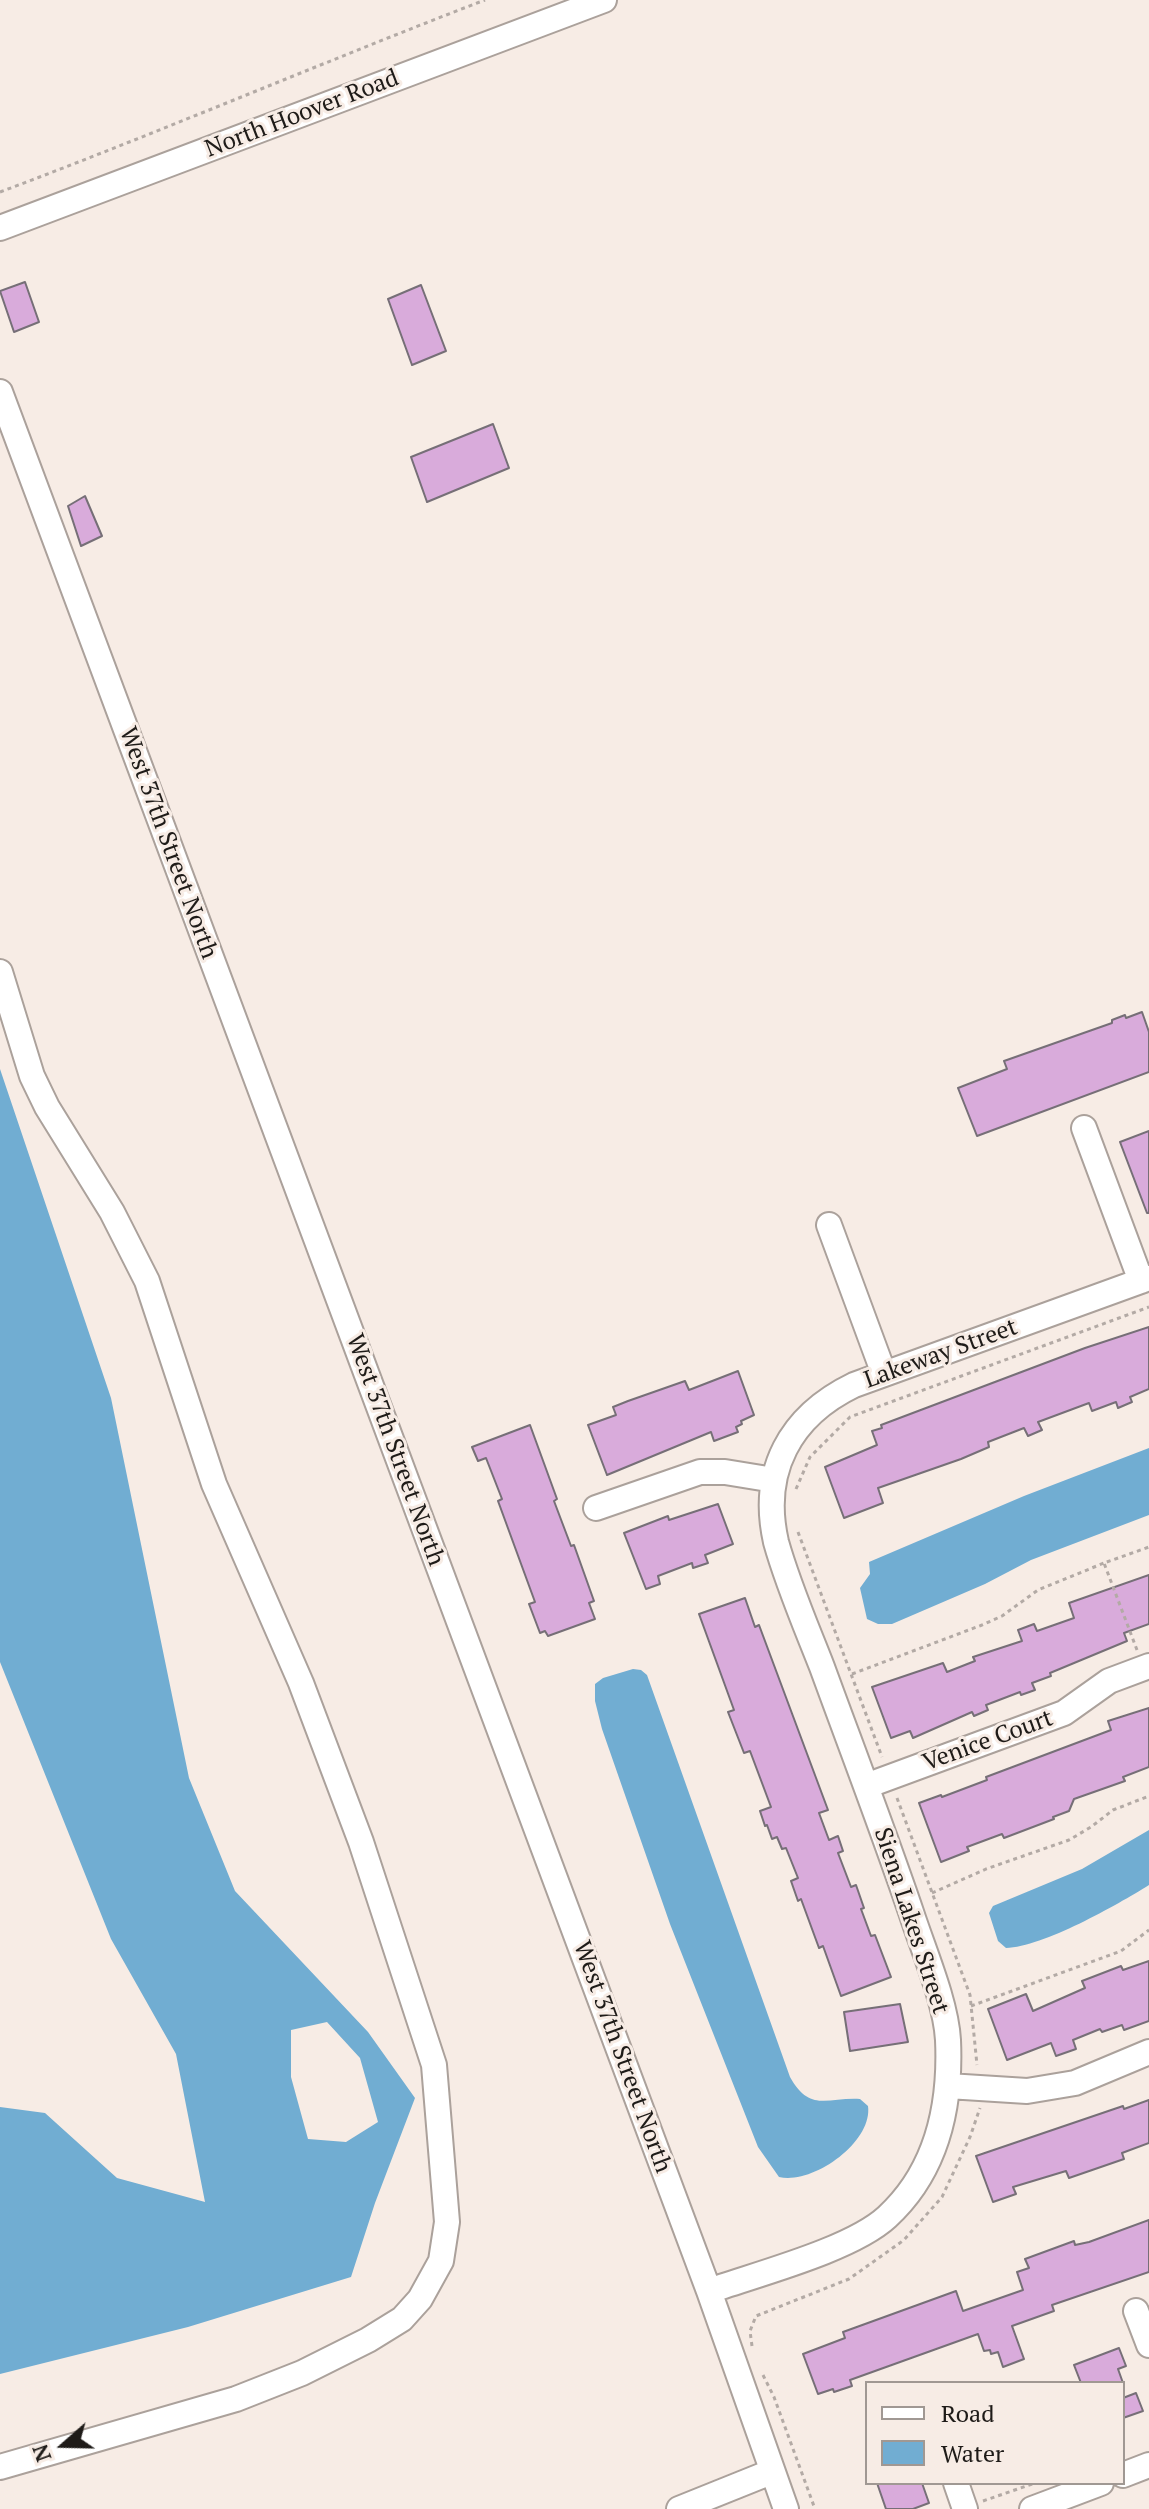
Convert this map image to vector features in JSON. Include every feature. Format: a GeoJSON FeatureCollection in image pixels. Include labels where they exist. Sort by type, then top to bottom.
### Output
{"type":"FeatureCollection","features":[{"type":"Feature","properties":{"kind":"street","name":"North Hoover Road"},"geometry":{"type":"LineString","coordinates":[[0,228],[604,0]]}},
{"type":"Feature","properties":{"kind":"street","name":"West 37th Street North"},"geometry":{"type":"LineString","coordinates":[[0,392],[709,2291],[786,2509]]}},
{"type":"Feature","properties":{"kind":"street"},"geometry":{"type":"LineString","coordinates":[[0,972],[25,1058],[37,1086],[112,1212],[147,1281],[214,1484],[301,1683],[356,1827],[434,2065],[447,2222],[441,2261],[420,2299],[402,2319],[368,2340],[302,2373],[222,2404],[0,2467]]}},
{"type":"Feature","properties":{"kind":"street"},"geometry":{"type":"LineString","coordinates":[[1084,1128],[1145,1279]]}},
{"type":"Feature","properties":{"kind":"street"},"geometry":{"type":"LineString","coordinates":[[829,1225],[884,1374]]}},
{"type":"Feature","properties":{"kind":"street","name":"Lakeway Street"},"geometry":{"type":"LineString","coordinates":[[774,1480],[785,1447],[805,1418],[834,1396],[884,1374],[1145,1279]]}},
{"type":"Feature","properties":{"kind":"street"},"geometry":{"type":"LineString","coordinates":[[596,1508],[700,1472],[725,1472],[774,1480]]}},
{"type":"Feature","properties":{"kind":"street","name":"Siena Lakes Street"},"geometry":{"type":"LineString","coordinates":[[709,2291],[845,2243],[885,2219],[908,2195],[925,2170],[940,2134],[948,2086],[948,2037],[936,1986],[780,1555],[771,1517],[774,1480]]}},
{"type":"Feature","properties":{"kind":"street","name":"Venice Court"},"geometry":{"type":"LineString","coordinates":[[866,1786],[1064,1713],[1109,1681],[1146,1668]]}},
{"type":"Feature","properties":{"kind":"street"},"geometry":{"type":"LineString","coordinates":[[948,2086],[1027,2091],[1075,2083],[1149,2052]]}},
{"type":"Feature","properties":{"kind":"street"},"geometry":{"type":"LineString","coordinates":[[1136,2311],[1149,2345]]}},
{"type":"Feature","properties":{"kind":"street"},"geometry":{"type":"LineString","coordinates":[[1125,2474],[1149,2465]]}},
{"type":"Feature","properties":{"kind":"street"},"geometry":{"type":"LineString","coordinates":[[679,2509],[771,2472]]}},
{"type":"Feature","properties":{"kind":"street"},"geometry":{"type":"LineString","coordinates":[[957,2485],[965,2508]]}},
{"type":"Feature","properties":{"kind":"street"},"geometry":{"type":"LineString","coordinates":[[1032,2509],[1096,2485]]}},
{"type":"Feature","properties":{"kind":"path"},"geometry":{"type":"LineString","coordinates":[[0,192],[163,131],[313,66],[485,0]]}},
{"type":"Feature","properties":{"kind":"path"},"geometry":{"type":"LineString","coordinates":[[851,1674],[982,1625],[1002,1616],[1038,1590],[1149,1547]]}},
{"type":"Feature","properties":{"kind":"path"},"geometry":{"type":"LineString","coordinates":[[1104,1563],[1146,1668]]}},
{"type":"Feature","properties":{"kind":"path"},"geometry":{"type":"LineString","coordinates":[[932,1893],[986,1869],[1069,1840],[1113,1810],[1149,1796]]}},
{"type":"Feature","properties":{"kind":"path"},"geometry":{"type":"LineString","coordinates":[[971,2006],[1121,1951],[1149,1930]]}},
{"type":"Feature","properties":{"kind":"path"},"geometry":{"type":"LineString","coordinates":[[965,2508],[1029,2485]]}},
{"type":"Feature","properties":{"kind":"water"},"geometry":{"type":"Polygon","coordinates":[[[0,1069],[111,1398],[189,1778],[235,1891],[368,2032],[415,2098],[351,2277],[188,2327],[0,2374],[0,2107],[45,2113],[117,2178],[205,2202],[176,2054],[111,1939],[0,1662],[0,1069]],[[327,2022],[291,2030],[291,2077],[308,2139],[346,2142],[378,2122],[360,2058],[327,2022]]]}},
{"type":"Feature","properties":{"kind":"water"},"geometry":{"type":"Polygon","coordinates":[[[1149,1448],[1149,1515],[1031,1560],[985,1584],[892,1624],[878,1624],[867,1619],[860,1588],[870,1574],[869,1562],[1024,1496],[1149,1448]]]}},
{"type":"Feature","properties":{"kind":"water"},"geometry":{"type":"Polygon","coordinates":[[[633,1669],[647,1675],[790,2077],[797,2088],[812,2099],[860,2099],[868,2106],[867,2120],[851,2146],[823,2168],[808,2174],[793,2178],[779,2177],[758,2147],[670,1924],[602,1729],[595,1701],[595,1684],[603,1678],[633,1669]]]}},
{"type":"Feature","properties":{"kind":"water"},"geometry":{"type":"Polygon","coordinates":[[[1149,1830],[1149,1885],[1039,1941],[1006,1948],[998,1941],[989,1913],[993,1906],[1082,1869],[1149,1830]]]}},
{"type":"Feature","properties":{"kind":"building"},"geometry":{"type":"Polygon","coordinates":[[[25,282],[39,322],[14,332],[0,291],[25,282]]]}},
{"type":"Feature","properties":{"kind":"building"},"geometry":{"type":"Polygon","coordinates":[[[421,285],[446,351],[412,365],[388,299],[421,285]]]}},
{"type":"Feature","properties":{"kind":"building"},"geometry":{"type":"Polygon","coordinates":[[[493,424],[509,468],[427,502],[411,457],[493,424]]]}},
{"type":"Feature","properties":{"kind":"building"},"geometry":{"type":"Polygon","coordinates":[[[85,496],[102,536],[81,546],[68,506],[85,496]]]}},
{"type":"Feature","properties":{"kind":"building"},"geometry":{"type":"Polygon","coordinates":[[[1142,1012],[1149,1032],[1149,1072],[977,1136],[958,1088],[1007,1069],[1004,1061],[1112,1023],[1112,1020],[1125,1015],[1126,1018],[1142,1012]]]}},
{"type":"Feature","properties":{"kind":"building"},"geometry":{"type":"Polygon","coordinates":[[[1149,1131],[1149,1213],[1147,1213],[1120,1142],[1149,1131]]]}},
{"type":"Feature","properties":{"kind":"building"},"geometry":{"type":"Polygon","coordinates":[[[1149,1327],[1149,1389],[1130,1397],[1132,1402],[1118,1408],[1116,1402],[1092,1411],[1089,1403],[1038,1422],[1042,1430],[1028,1436],[1024,1428],[988,1442],[989,1447],[961,1459],[878,1488],[883,1503],[844,1518],[825,1467],[877,1445],[872,1431],[882,1428],[881,1425],[1149,1327]]]}},
{"type":"Feature","properties":{"kind":"building"},"geometry":{"type":"Polygon","coordinates":[[[738,1371],[754,1415],[741,1421],[742,1424],[736,1427],[738,1432],[714,1441],[711,1432],[607,1475],[588,1425],[616,1415],[613,1407],[628,1401],[685,1381],[689,1390],[738,1371]]]}},
{"type":"Feature","properties":{"kind":"building"},"geometry":{"type":"Polygon","coordinates":[[[530,1425],[557,1499],[554,1501],[594,1601],[589,1603],[595,1619],[548,1636],[545,1631],[540,1633],[529,1604],[535,1602],[498,1501],[502,1499],[486,1458],[478,1461],[472,1447],[530,1425]]]}},
{"type":"Feature","properties":{"kind":"building"},"geometry":{"type":"Polygon","coordinates":[[[718,1504],[733,1544],[705,1555],[708,1563],[693,1568],[692,1563],[658,1576],[660,1584],[646,1589],[624,1533],[668,1516],[669,1520],[718,1504]]]}},
{"type":"Feature","properties":{"kind":"building"},"geometry":{"type":"Polygon","coordinates":[[[1149,1575],[1149,1624],[1124,1633],[1127,1641],[1050,1673],[1051,1676],[1032,1683],[1035,1690],[1021,1695],[1020,1692],[986,1705],[988,1710],[974,1716],[972,1712],[913,1738],[910,1731],[891,1738],[872,1687],[943,1663],[947,1672],[975,1661],[973,1657],[1022,1641],[1018,1630],[1034,1624],[1037,1631],[1074,1618],[1069,1603],[1149,1575]]]}},
{"type":"Feature","properties":{"kind":"building"},"geometry":{"type":"Polygon","coordinates":[[[745,1598],[755,1627],[759,1625],[828,1810],[819,1813],[829,1840],[838,1836],[843,1851],[838,1853],[851,1887],[856,1885],[871,1936],[875,1935],[891,1977],[841,1996],[823,1946],[819,1948],[801,1899],[798,1901],[791,1881],[798,1878],[786,1848],[782,1849],[777,1837],[772,1839],[765,1826],[760,1811],[771,1807],[750,1751],[744,1753],[728,1712],[734,1710],[699,1614],[745,1598]]]}},
{"type":"Feature","properties":{"kind":"building"},"geometry":{"type":"Polygon","coordinates":[[[1149,1708],[1149,1767],[1123,1777],[1125,1781],[1074,1799],[1069,1811],[1054,1819],[1004,1838],[1002,1834],[967,1847],[969,1851],[941,1862],[919,1803],[987,1780],[986,1777],[1111,1730],[1108,1721],[1149,1708]]]}},
{"type":"Feature","properties":{"kind":"building"},"geometry":{"type":"Polygon","coordinates":[[[1149,1961],[1149,2021],[1124,2030],[1122,2025],[1102,2032],[1100,2029],[1073,2040],[1076,2049],[1056,2056],[1051,2043],[1007,2060],[988,2009],[1026,1994],[1033,2011],[1085,1988],[1082,1981],[1121,1966],[1123,1970],[1149,1961]]]}},
{"type":"Feature","properties":{"kind":"building"},"geometry":{"type":"Polygon","coordinates":[[[900,2004],[908,2042],[850,2051],[844,2012],[900,2004]]]}},
{"type":"Feature","properties":{"kind":"building"},"geometry":{"type":"Polygon","coordinates":[[[1149,2100],[1149,2143],[1122,2153],[1124,2159],[1069,2178],[1066,2171],[1013,2187],[1016,2194],[993,2202],[976,2156],[1149,2100]]]}},
{"type":"Feature","properties":{"kind":"building"},"geometry":{"type":"Polygon","coordinates":[[[1149,2220],[1149,2272],[1052,2305],[1054,2311],[1012,2326],[1024,2359],[1003,2367],[998,2352],[991,2354],[990,2350],[984,2351],[978,2334],[850,2380],[852,2386],[818,2394],[803,2354],[845,2338],[843,2332],[956,2291],[963,2311],[1023,2290],[1017,2272],[1029,2268],[1025,2259],[1074,2241],[1075,2245],[1089,2242],[1149,2220]]]}},
{"type":"Feature","properties":{"kind":"building"},"geometry":{"type":"Polygon","coordinates":[[[1119,2348],[1126,2366],[1118,2369],[1122,2381],[1080,2381],[1074,2365],[1119,2348]]]}},
{"type":"Feature","properties":{"kind":"building"},"geometry":{"type":"Polygon","coordinates":[[[1136,2393],[1143,2411],[1125,2417],[1125,2397],[1136,2393]]]}},
{"type":"Feature","properties":{"kind":"building"},"geometry":{"type":"Polygon","coordinates":[[[878,2485],[923,2485],[929,2503],[913,2509],[886,2509],[878,2485]]]}}]}
